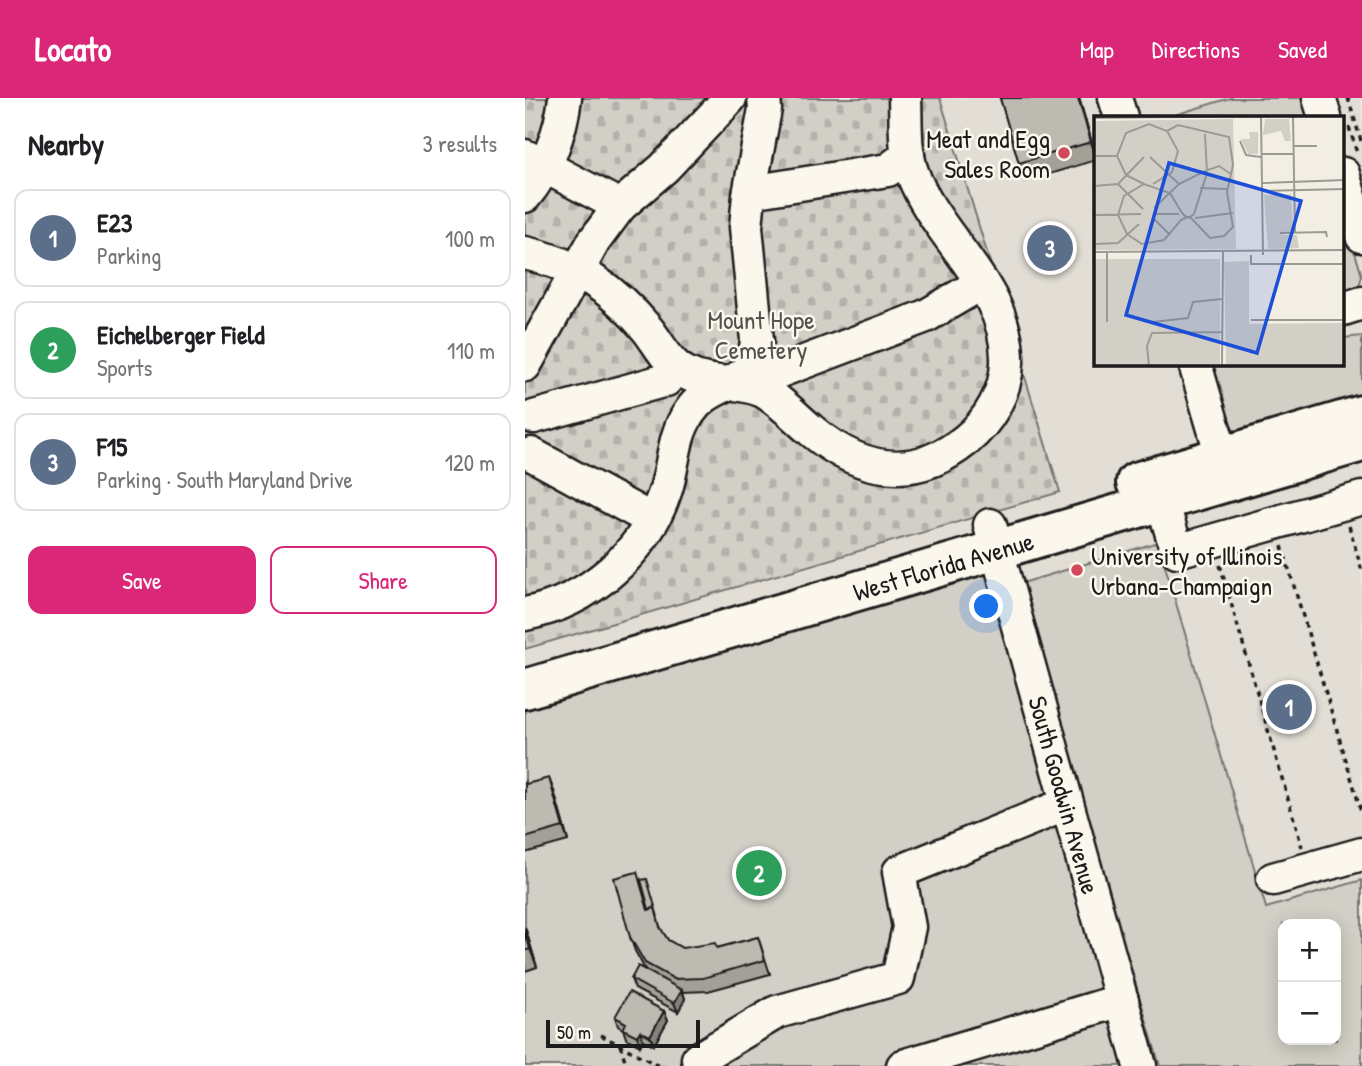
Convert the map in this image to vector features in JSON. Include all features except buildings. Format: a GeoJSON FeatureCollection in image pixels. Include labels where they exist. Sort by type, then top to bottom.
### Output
{"type":"FeatureCollection","features":[{"type":"Feature","properties":{"kind":"main road","name":"West Florida Avenue"},"geometry":{"type":"LineString","coordinates":[[525,689],[994,538],[1226,468],[1362,415]]}},
{"type":"Feature","properties":{"kind":"main road","name":"West Florida Avenue"},"geometry":{"type":"LineString","coordinates":[[525,662],[994,538],[1162,501],[1226,468],[1362,442]]}},
{"type":"Feature","properties":{"kind":"street"},"geometry":{"type":"LineString","coordinates":[[525,196],[535,161],[563,113],[565,98]]}},
{"type":"Feature","properties":{"kind":"street"},"geometry":{"type":"LineString","coordinates":[[525,365],[594,241],[620,206],[664,168],[730,98]]}},
{"type":"Feature","properties":{"kind":"street"},"geometry":{"type":"LineString","coordinates":[[764,98],[765,109],[746,227],[757,340],[772,390],[782,405]]}},
{"type":"Feature","properties":{"kind":"street"},"geometry":{"type":"LineString","coordinates":[[652,520],[528,458],[536,443],[537,428],[529,409],[665,366],[725,384],[761,390],[834,447],[888,467],[903,468],[927,464],[951,452],[983,423],[996,404],[1007,363],[1005,338],[997,311],[982,283],[924,198],[911,171],[905,98]]}},
{"type":"Feature","properties":{"kind":"street"},"geometry":{"type":"LineString","coordinates":[[1319,98],[1334,116]]}},
{"type":"Feature","properties":{"kind":"street"},"geometry":{"type":"LineString","coordinates":[[750,192],[888,170],[908,155]]}},
{"type":"Feature","properties":{"kind":"street"},"geometry":{"type":"LineString","coordinates":[[535,161],[620,206]]}},
{"type":"Feature","properties":{"kind":"street"},"geometry":{"type":"LineString","coordinates":[[1351,166],[1362,236]]}},
{"type":"Feature","properties":{"kind":"street"},"geometry":{"type":"LineString","coordinates":[[525,253],[546,257],[578,270],[599,282],[625,305],[665,366],[673,426],[677,436]]}},
{"type":"Feature","properties":{"kind":"street"},"geometry":{"type":"LineString","coordinates":[[767,376],[926,316],[982,283]]}},
{"type":"Feature","properties":{"kind":"street"},"geometry":{"type":"LineString","coordinates":[[1345,308],[1362,303]]}},
{"type":"Feature","properties":{"kind":"street"},"geometry":{"type":"LineString","coordinates":[[525,614],[567,602],[600,580],[627,557],[652,520],[668,482],[677,436],[695,404],[725,384],[741,378],[752,364],[757,340]]}},
{"type":"Feature","properties":{"kind":"street"},"geometry":{"type":"LineString","coordinates":[[1196,366],[1226,468]]}},
{"type":"Feature","properties":{"kind":"street"},"geometry":{"type":"LineString","coordinates":[[1162,501],[1177,551],[1354,508]]}},
{"type":"Feature","properties":{"kind":"street","name":"South Goodwin Avenue"},"geometry":{"type":"LineString","coordinates":[[994,538],[1140,1066]]}},
{"type":"Feature","properties":{"kind":"street"},"geometry":{"type":"LineString","coordinates":[[698,1059],[777,1012],[898,978],[909,927],[899,872],[1067,804]]}},
{"type":"Feature","properties":{"kind":"street"},"geometry":{"type":"LineString","coordinates":[[1273,879],[1362,854]]}},
{"type":"Feature","properties":{"kind":"street"},"geometry":{"type":"LineString","coordinates":[[903,1066],[1122,1000]]}},
{"type":"Feature","properties":{"kind":"path"},"geometry":{"type":"LineString","coordinates":[[1348,98],[1362,144]]}},
{"type":"Feature","properties":{"kind":"path"},"geometry":{"type":"LineString","coordinates":[[1345,146],[1351,166]]}},
{"type":"Feature","properties":{"kind":"path"},"geometry":{"type":"LineString","coordinates":[[1354,508],[1362,571]]}},
{"type":"Feature","properties":{"kind":"path"},"geometry":{"type":"LineString","coordinates":[[1279,537],[1362,814]]}},
{"type":"Feature","properties":{"kind":"path"},"geometry":{"type":"LineString","coordinates":[[1217,555],[1303,852]]}},
{"type":"Feature","properties":{"kind":"path"},"geometry":{"type":"LineString","coordinates":[[601,1035],[659,1066]]}},
{"type":"Feature","properties":{"kind":"path"},"geometry":{"type":"LineString","coordinates":[[620,1045],[627,1066]]}},
{"type":"Feature","properties":{"kind":"shaded area","name":"University of Illinois Urbana-Champaign"},"geometry":{"type":"Polygon","coordinates":[[[940,98],[1362,98],[1362,1066],[525,1066],[525,649],[1060,491],[940,98]]]}},
{"type":"Feature","properties":{"kind":"green space","name":"Mount Hope Cemetery"},"geometry":{"type":"Polygon","coordinates":[[[525,98],[940,98],[1060,492],[525,649],[525,98]]]}},
{"type":"Feature","properties":{"kind":"green space"},"geometry":{"type":"Polygon","coordinates":[[[1230,98],[1309,98],[1315,116],[1171,116],[1230,98]]]}},
{"type":"Feature","properties":{"kind":"green space"},"geometry":{"type":"Polygon","coordinates":[[[1345,219],[1362,276],[1358,289],[1345,295],[1345,219]]]}},
{"type":"Feature","properties":{"kind":"green space"},"geometry":{"type":"Polygon","coordinates":[[[1362,336],[1362,401],[1242,434],[1226,426],[1207,366],[1345,366],[1345,338],[1362,336]]]}},
{"type":"Feature","properties":{"kind":"green space"},"geometry":{"type":"Polygon","coordinates":[[[1158,542],[1266,908],[1362,880],[1362,1066],[1160,1066],[1016,585],[1158,542]]]}},
{"type":"Feature","properties":{"kind":"green space"},"geometry":{"type":"Polygon","coordinates":[[[985,573],[999,592],[1129,1066],[525,1066],[525,704],[985,573]]]}},
{"type":"Feature","properties":{"kind":"place","name":"Meat and Egg Sales Room"},"geometry":{"type":"Point","coordinates":[1064,153]}},
{"type":"Feature","properties":{"kind":"place","name":"F15"},"geometry":{"type":"Point","coordinates":[1050,248]}},
{"type":"Feature","properties":{"kind":"place","name":"University of Illinois Urbana-Champaign"},"geometry":{"type":"Point","coordinates":[1077,570]}},
{"type":"Feature","properties":{"kind":"place","name":"E23"},"geometry":{"type":"Point","coordinates":[1289,707]}},
{"type":"Feature","properties":{"kind":"place","name":"Eichelberger Field"},"geometry":{"type":"Point","coordinates":[759,873]}}]}
